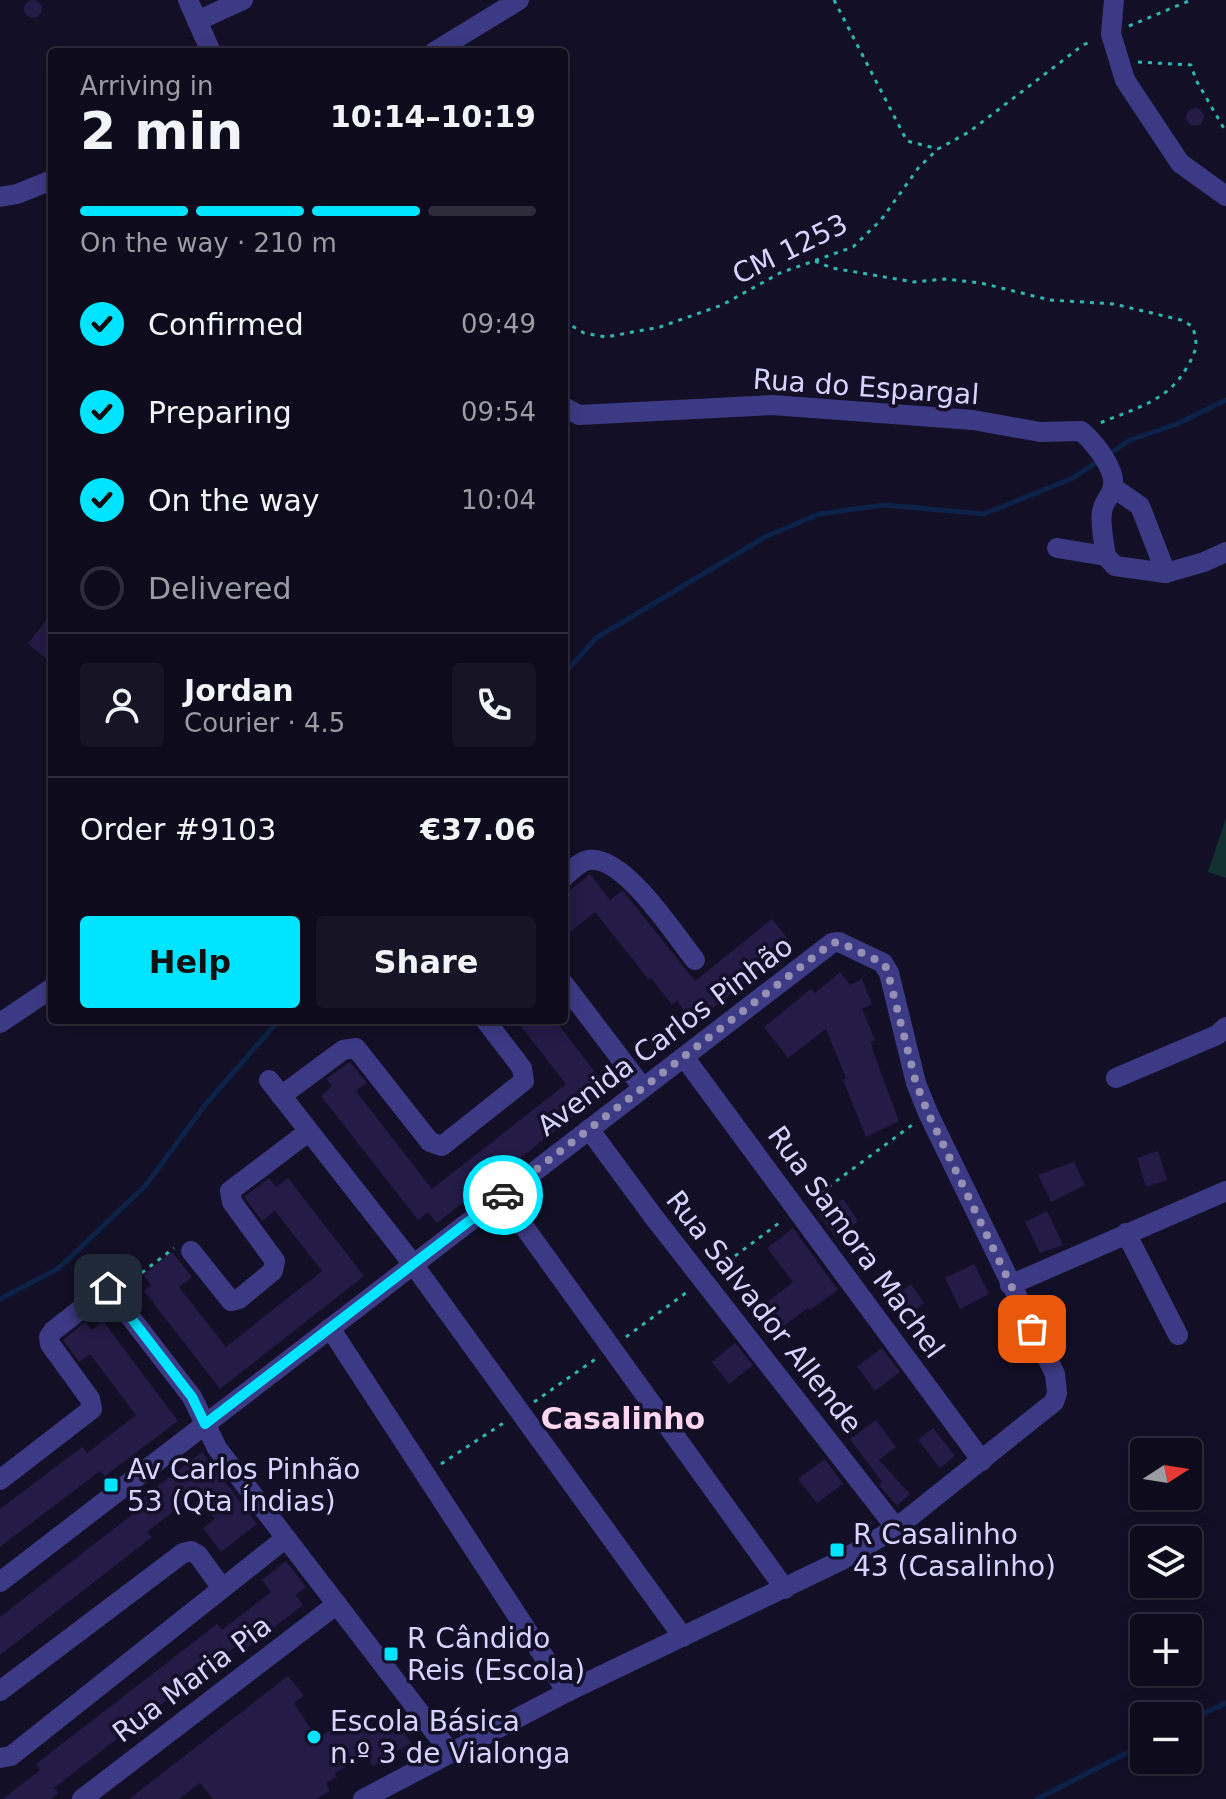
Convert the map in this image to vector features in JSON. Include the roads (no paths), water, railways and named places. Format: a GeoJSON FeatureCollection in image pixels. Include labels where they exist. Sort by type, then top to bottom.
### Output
{"type":"FeatureCollection","features":[{"type":"Feature","properties":{"kind":"street"},"geometry":{"type":"LineString","coordinates":[[188,0],[209,48]]}},
{"type":"Feature","properties":{"kind":"street"},"geometry":{"type":"LineString","coordinates":[[197,21],[243,0]]}},
{"type":"Feature","properties":{"kind":"street"},"geometry":{"type":"LineString","coordinates":[[441,48],[519,0]]}},
{"type":"Feature","properties":{"kind":"street"},"geometry":{"type":"LineString","coordinates":[[1114,0],[1112,36],[1125,80],[1180,163],[1226,196]]}},
{"type":"Feature","properties":{"kind":"street"},"geometry":{"type":"LineString","coordinates":[[0,197],[48,182]]}},
{"type":"Feature","properties":{"kind":"street","name":"Rua do Espargal"},"geometry":{"type":"LineString","coordinates":[[572,411],[772,405],[973,420],[1089,437],[1113,482]]}},
{"type":"Feature","properties":{"kind":"street"},"geometry":{"type":"LineString","coordinates":[[1166,573],[1140,506],[1113,482],[1102,511],[1106,556],[1115,566],[1166,573],[1218,556]]}},
{"type":"Feature","properties":{"kind":"street"},"geometry":{"type":"LineString","coordinates":[[1057,548],[1106,556]]}},
{"type":"Feature","properties":{"kind":"street"},"geometry":{"type":"LineString","coordinates":[[568,874],[588,860],[599,860],[613,867],[635,884],[695,960]]}},
{"type":"Feature","properties":{"kind":"street","name":"Avenida Carlos Pinhão"},"geometry":{"type":"LineString","coordinates":[[0,1582],[832,943],[839,942],[850,947],[883,963],[887,969],[916,1083],[1010,1285]]}},
{"type":"Feature","properties":{"kind":"street"},"geometry":{"type":"LineString","coordinates":[[568,989],[643,1088]]}},
{"type":"Feature","properties":{"kind":"street"},"geometry":{"type":"LineString","coordinates":[[0,1023],[48,991]]}},
{"type":"Feature","properties":{"kind":"street"},"geometry":{"type":"LineString","coordinates":[[488,1024],[522,1068],[524,1081],[442,1146],[430,1142],[356,1048],[343,1050],[275,1088],[413,1264],[683,1637]]}},
{"type":"Feature","properties":{"kind":"street"},"geometry":{"type":"LineString","coordinates":[[1116,1078],[1217,1035],[1226,1027]]}},
{"type":"Feature","properties":{"kind":"street","name":"Rua Samora Machel"},"geometry":{"type":"LineString","coordinates":[[684,1057],[982,1461]]}},
{"type":"Feature","properties":{"kind":"street","name":"Rua Salvador Allende"},"geometry":{"type":"LineString","coordinates":[[589,1129],[896,1528]]}},
{"type":"Feature","properties":{"kind":"street"},"geometry":{"type":"LineString","coordinates":[[191,1251],[231,1301],[239,1299],[273,1271],[275,1261],[232,1202],[230,1191],[308,1132]]}},
{"type":"Feature","properties":{"kind":"street"},"geometry":{"type":"LineString","coordinates":[[363,1799],[567,1692],[785,1589],[896,1528],[1049,1409],[1057,1393],[1055,1374],[1010,1285],[1226,1191]]}},
{"type":"Feature","properties":{"kind":"street"},"geometry":{"type":"LineString","coordinates":[[502,1196],[785,1589]]}},
{"type":"Feature","properties":{"kind":"street"},"geometry":{"type":"LineString","coordinates":[[1126,1233],[1178,1335]]}},
{"type":"Feature","properties":{"kind":"street"},"geometry":{"type":"LineString","coordinates":[[0,1480],[92,1409],[90,1399],[50,1344],[49,1337],[53,1331],[111,1292],[192,1397],[217,1448],[450,1752]]}},
{"type":"Feature","properties":{"kind":"street"},"geometry":{"type":"LineString","coordinates":[[330,1328],[567,1692]]}},
{"type":"Feature","properties":{"kind":"street"},"geometry":{"type":"LineString","coordinates":[[0,1758],[11,1756],[286,1538]]}},
{"type":"Feature","properties":{"kind":"street"},"geometry":{"type":"LineString","coordinates":[[0,1691],[183,1553],[191,1551],[198,1555],[222,1588]]}},
{"type":"Feature","properties":{"kind":"street","name":"Rua Maria Pia"},"geometry":{"type":"LineString","coordinates":[[82,1799],[337,1604]]}},
{"type":"Feature","properties":{"kind":"waterway"},"geometry":{"type":"LineString","coordinates":[[1108,455],[1130,440],[1177,424],[1226,400]]}},
{"type":"Feature","properties":{"kind":"waterway"},"geometry":{"type":"LineString","coordinates":[[568,670],[596,638],[765,537],[819,514],[884,505],[984,514],[1073,478],[1100,460]]}},
{"type":"Feature","properties":{"kind":"waterway"},"geometry":{"type":"LineString","coordinates":[[0,1299],[59,1268],[145,1186],[206,1104],[276,1024]]}},
{"type":"Feature","properties":{"kind":"waterway"},"geometry":{"type":"LineString","coordinates":[[1202,1714],[1226,1703]]}},
{"type":"Feature","properties":{"kind":"waterway"},"geometry":{"type":"LineString","coordinates":[[1037,1799],[1130,1751]]}},
{"type":"Feature","properties":{"kind":"place","name":"Av Carlos Pinhão 53 (Qta Índias)"},"geometry":{"type":"Point","coordinates":[111,1485]}},
{"type":"Feature","properties":{"kind":"place","name":"R Casalinho 43 (Casalinho)"},"geometry":{"type":"Point","coordinates":[837,1550]}},
{"type":"Feature","properties":{"kind":"place","name":"R Cândido Reis (Escola)"},"geometry":{"type":"Point","coordinates":[391,1654]}},
{"type":"Feature","properties":{"kind":"place","name":"Escola Básica n.º 3 de Vialonga"},"geometry":{"type":"Point","coordinates":[314,1737]}},
{"type":"Feature","properties":{"kind":"district","name":"Casalinho"},"geometry":{"type":"Point","coordinates":[623,1418]}}]}
